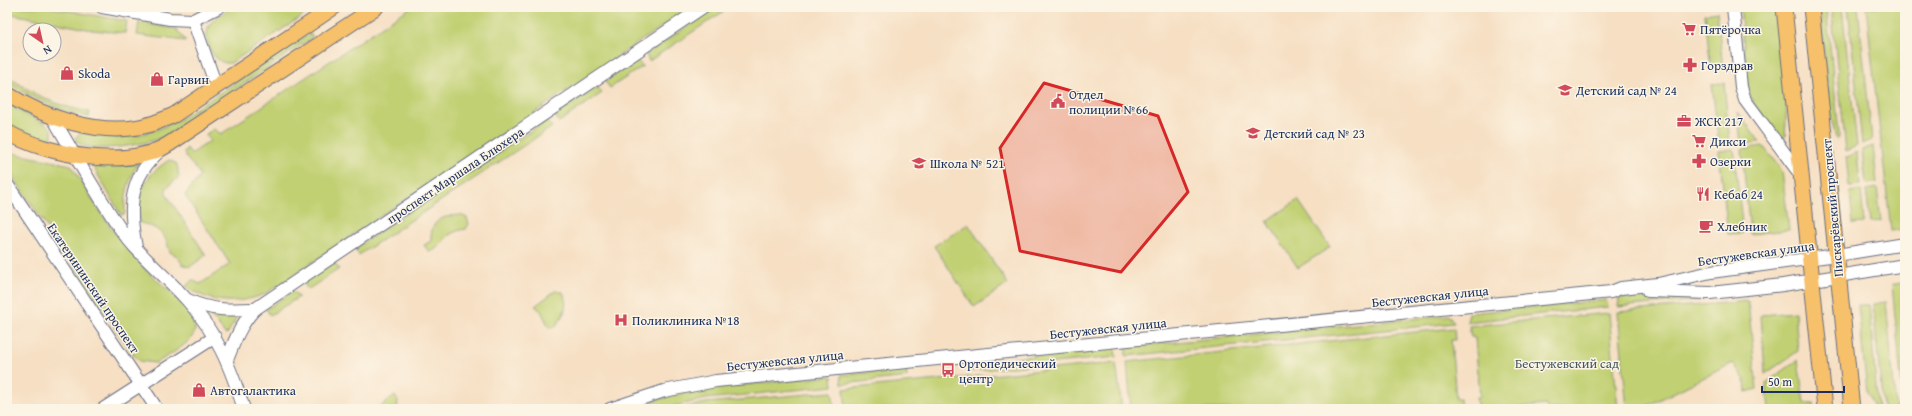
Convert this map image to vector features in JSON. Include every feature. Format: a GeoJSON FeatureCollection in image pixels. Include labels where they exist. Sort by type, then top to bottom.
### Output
{"type":"FeatureCollection","features":[{"type":"Feature","properties":{"kind":"main road"},"geometry":{"type":"LineString","coordinates":[[7,132],[31,143],[74,155],[131,157],[146,155],[163,148],[376,7]]}},
{"type":"Feature","properties":{"kind":"main road","name":"Пискарёвский проспект"},"geometry":{"type":"LineString","coordinates":[[1784,7],[1825,409]]}},
{"type":"Feature","properties":{"kind":"main road","name":"Пискарёвский проспект"},"geometry":{"type":"LineString","coordinates":[[1812,7],[1851,402]]}},
{"type":"Feature","properties":{"kind":"main road"},"geometry":{"type":"LineString","coordinates":[[7,94],[53,118],[107,128],[140,127],[174,114],[326,9],[337,34]]}},
{"type":"Feature","properties":{"kind":"street"},"geometry":{"type":"LineString","coordinates":[[102,7],[170,19],[193,20],[219,7]]}},
{"type":"Feature","properties":{"kind":"street","name":"проспект Маршала Блюхера"},"geometry":{"type":"LineString","coordinates":[[227,360],[235,339],[248,316],[255,309],[703,7]]}},
{"type":"Feature","properties":{"kind":"street"},"geometry":{"type":"LineString","coordinates":[[1733,7],[1741,88],[1745,100],[1800,174]]}},
{"type":"Feature","properties":{"kind":"street"},"geometry":{"type":"LineString","coordinates":[[193,20],[216,86]]}},
{"type":"Feature","properties":{"kind":"street"},"geometry":{"type":"LineString","coordinates":[[53,118],[74,155],[119,227],[136,248],[186,299],[215,337],[227,360],[244,409]]}},
{"type":"Feature","properties":{"kind":"street"},"geometry":{"type":"LineString","coordinates":[[136,248],[132,228],[133,191],[138,179],[150,160],[163,148]]}},
{"type":"Feature","properties":{"kind":"street","name":"Екатерининский проспект"},"geometry":{"type":"LineString","coordinates":[[7,184],[157,409]]}},
{"type":"Feature","properties":{"kind":"street","name":"Бестужевская улица"},"geometry":{"type":"LineString","coordinates":[[1612,292],[1621,288],[1658,284],[1711,272],[1837,256],[1905,244]]}},
{"type":"Feature","properties":{"kind":"street","name":"Бестужевская улица"},"geometry":{"type":"LineString","coordinates":[[610,409],[664,390],[716,381],[1612,292],[1622,294],[1649,291],[1710,293],[1812,281],[1905,265]]}},
{"type":"Feature","properties":{"kind":"street"},"geometry":{"type":"LineString","coordinates":[[186,299],[204,308],[255,309]]}},
{"type":"Feature","properties":{"kind":"street"},"geometry":{"type":"LineString","coordinates":[[103,409],[141,383],[215,337]]}},
{"type":"Feature","properties":{"kind":"street"},"geometry":{"type":"LineString","coordinates":[[1851,402],[1861,409]]}},
{"type":"Feature","properties":{"kind":"highlighted area"},"geometry":{"type":"Polygon","coordinates":[[[1044,83],[1158,116],[1188,192],[1121,272],[1020,251],[1000,148],[1044,83]]]}},
{"type":"Feature","properties":{"kind":"green space"},"geometry":{"type":"Polygon","coordinates":[[[7,7],[46,7],[127,21],[125,33],[92,30],[62,24],[62,22],[52,22],[7,13],[7,7]]]}},
{"type":"Feature","properties":{"kind":"green space"},"geometry":{"type":"Polygon","coordinates":[[[233,7],[310,7],[309,11],[298,19],[231,63],[225,63],[214,56],[210,50],[207,36],[210,24],[220,15],[233,7]]]}},
{"type":"Feature","properties":{"kind":"green space"},"geometry":{"type":"Polygon","coordinates":[[[411,7],[691,7],[265,294],[244,300],[224,301],[204,296],[186,286],[192,280],[200,284],[230,264],[185,195],[200,176],[197,169],[185,155],[184,152],[187,148],[191,154],[210,141],[206,134],[214,129],[221,134],[411,7]]]}},
{"type":"Feature","properties":{"kind":"green space"},"geometry":{"type":"Polygon","coordinates":[[[716,7],[730,7],[649,61],[646,54],[716,7]]]}},
{"type":"Feature","properties":{"kind":"green space"},"geometry":{"type":"Polygon","coordinates":[[[1740,7],[1778,7],[1787,102],[1785,137],[1782,139],[1754,104],[1748,90],[1740,7]]]}},
{"type":"Feature","properties":{"kind":"green space"},"geometry":{"type":"Polygon","coordinates":[[[1820,7],[1826,7],[1839,133],[1839,138],[1836,139],[1830,112],[1820,7]]]}},
{"type":"Feature","properties":{"kind":"green space"},"geometry":{"type":"Polygon","coordinates":[[[1831,7],[1842,7],[1857,146],[1846,151],[1831,7]]]}},
{"type":"Feature","properties":{"kind":"green space"},"geometry":{"type":"Polygon","coordinates":[[[1848,7],[1858,7],[1872,140],[1862,144],[1848,7]]]}},
{"type":"Feature","properties":{"kind":"green space"},"geometry":{"type":"Polygon","coordinates":[[[1866,7],[1905,7],[1905,229],[1891,231],[1866,7]]]}},
{"type":"Feature","properties":{"kind":"green space"},"geometry":{"type":"Polygon","coordinates":[[[1717,12],[1723,69],[1711,70],[1705,14],[1717,12]]]}},
{"type":"Feature","properties":{"kind":"green space"},"geometry":{"type":"Polygon","coordinates":[[[139,22],[176,29],[186,41],[137,35],[139,22]]]}},
{"type":"Feature","properties":{"kind":"green space"},"geometry":{"type":"Polygon","coordinates":[[[309,34],[313,37],[165,137],[131,145],[102,148],[80,144],[75,138],[80,133],[94,133],[117,137],[133,136],[155,130],[177,121],[309,34]]]}},
{"type":"Feature","properties":{"kind":"green space"},"geometry":{"type":"Polygon","coordinates":[[[637,61],[643,66],[610,88],[605,81],[637,61]]]}},
{"type":"Feature","properties":{"kind":"green space"},"geometry":{"type":"Polygon","coordinates":[[[7,76],[28,89],[56,103],[66,107],[90,112],[89,117],[57,108],[36,99],[7,82],[7,76]]]}},
{"type":"Feature","properties":{"kind":"green space"},"geometry":{"type":"Polygon","coordinates":[[[1724,83],[1730,144],[1719,145],[1712,84],[1724,83]]]}},
{"type":"Feature","properties":{"kind":"green space"},"geometry":{"type":"Polygon","coordinates":[[[598,87],[602,93],[559,122],[554,115],[598,87]]]}},
{"type":"Feature","properties":{"kind":"green space"},"geometry":{"type":"Polygon","coordinates":[[[7,104],[47,125],[52,130],[52,138],[48,141],[20,133],[7,125],[7,104]]]}},
{"type":"Feature","properties":{"kind":"green space"},"geometry":{"type":"Polygon","coordinates":[[[1738,112],[1760,142],[1741,144],[1738,112]]]}},
{"type":"Feature","properties":{"kind":"green space"},"geometry":{"type":"Polygon","coordinates":[[[547,120],[552,127],[359,255],[355,248],[547,120]]]}},
{"type":"Feature","properties":{"kind":"green space"},"geometry":{"type":"Polygon","coordinates":[[[1763,146],[1782,171],[1789,230],[1750,234],[1742,149],[1763,146]]]}},
{"type":"Feature","properties":{"kind":"green space"},"geometry":{"type":"Polygon","coordinates":[[[1873,146],[1877,183],[1866,184],[1862,150],[1873,146]]]}},
{"type":"Feature","properties":{"kind":"green space"},"geometry":{"type":"Polygon","coordinates":[[[1734,149],[1743,233],[1728,234],[1719,151],[1734,149]]]}},
{"type":"Feature","properties":{"kind":"green space"},"geometry":{"type":"Polygon","coordinates":[[[7,152],[71,165],[107,222],[127,249],[150,274],[185,307],[194,323],[195,330],[193,335],[185,344],[156,363],[140,361],[133,354],[7,168],[7,152]]]}},
{"type":"Feature","properties":{"kind":"green space"},"geometry":{"type":"Polygon","coordinates":[[[1857,152],[1860,185],[1849,186],[1846,157],[1857,152]]]}},
{"type":"Feature","properties":{"kind":"green space"},"geometry":{"type":"Polygon","coordinates":[[[169,160],[177,164],[179,177],[166,188],[166,194],[206,255],[190,267],[183,265],[177,256],[170,252],[164,236],[152,227],[140,223],[139,202],[143,186],[147,179],[160,166],[169,160]]]}},
{"type":"Feature","properties":{"kind":"green space"},"geometry":{"type":"Polygon","coordinates":[[[138,163],[128,187],[125,200],[125,214],[121,215],[94,168],[98,165],[138,163]]]}},
{"type":"Feature","properties":{"kind":"green space"},"geometry":{"type":"Polygon","coordinates":[[[1877,188],[1881,221],[1870,222],[1866,190],[1877,188]]]}},
{"type":"Feature","properties":{"kind":"green space"},"geometry":{"type":"Polygon","coordinates":[[[1861,190],[1864,223],[1853,224],[1850,192],[1861,190]]]}},
{"type":"Feature","properties":{"kind":"green space"},"geometry":{"type":"Polygon","coordinates":[[[1298,200],[1330,247],[1298,268],[1267,221],[1298,200]]]}},
{"type":"Feature","properties":{"kind":"green space"},"geometry":{"type":"Polygon","coordinates":[[[461,215],[467,218],[469,224],[466,229],[452,233],[438,247],[429,252],[424,245],[431,241],[431,234],[435,223],[449,216],[461,215]]]}},
{"type":"Feature","properties":{"kind":"green space"},"geometry":{"type":"Polygon","coordinates":[[[968,224],[1008,284],[974,307],[934,246],[968,224]]]}},
{"type":"Feature","properties":{"kind":"green space"},"geometry":{"type":"Polygon","coordinates":[[[334,262],[339,269],[307,290],[304,282],[334,262]]]}},
{"type":"Feature","properties":{"kind":"green space"},"geometry":{"type":"Polygon","coordinates":[[[1905,282],[1905,409],[1904,409],[1892,285],[1905,282]]]}},
{"type":"Feature","properties":{"kind":"green space"},"geometry":{"type":"Polygon","coordinates":[[[293,291],[299,297],[270,315],[266,309],[293,291]]]}},
{"type":"Feature","properties":{"kind":"green space"},"geometry":{"type":"Polygon","coordinates":[[[555,291],[563,292],[566,303],[563,315],[554,328],[549,327],[541,311],[535,306],[555,291]]]}},
{"type":"Feature","properties":{"kind":"green space"},"geometry":{"type":"Polygon","coordinates":[[[1650,295],[1700,300],[1618,307],[1619,298],[1650,295]]]}},
{"type":"Feature","properties":{"kind":"green space"},"geometry":{"type":"Polygon","coordinates":[[[1606,300],[1608,307],[1467,322],[1469,313],[1606,300]]]}},
{"type":"Feature","properties":{"kind":"green space","name":"Бестужевский сад"},"geometry":{"type":"Polygon","coordinates":[[[1748,301],[1757,389],[1746,392],[1745,380],[1733,363],[1641,409],[1627,409],[1618,312],[1748,301]]]}},
{"type":"Feature","properties":{"kind":"green space"},"geometry":{"type":"Polygon","coordinates":[[[1886,302],[1896,409],[1883,409],[1873,304],[1886,302]]]}},
{"type":"Feature","properties":{"kind":"green space"},"geometry":{"type":"Polygon","coordinates":[[[1858,305],[1869,305],[1878,409],[1875,409],[1867,392],[1858,305]]]}},
{"type":"Feature","properties":{"kind":"green space"},"geometry":{"type":"Polygon","coordinates":[[[1795,312],[1798,351],[1765,374],[1761,315],[1795,312]]]}},
{"type":"Feature","properties":{"kind":"green space"},"geometry":{"type":"Polygon","coordinates":[[[209,313],[238,315],[228,333],[225,334],[209,313]]]}},
{"type":"Feature","properties":{"kind":"green space","name":"Бестужевский сад"},"geometry":{"type":"Polygon","coordinates":[[[1609,313],[1618,409],[1547,409],[1546,405],[1503,409],[1478,409],[1476,398],[1480,396],[1475,338],[1471,337],[1469,326],[1609,313]]]}},
{"type":"Feature","properties":{"kind":"green space"},"geometry":{"type":"Polygon","coordinates":[[[1449,315],[1454,323],[1126,356],[1126,347],[1449,315]]]}},
{"type":"Feature","properties":{"kind":"green space"},"geometry":{"type":"Polygon","coordinates":[[[1454,328],[1455,340],[1451,340],[1456,399],[1460,399],[1461,409],[1131,409],[1127,362],[1454,328]]]}},
{"type":"Feature","properties":{"kind":"green space"},"geometry":{"type":"Polygon","coordinates":[[[1115,347],[1116,357],[971,371],[970,363],[1115,347]]]}},
{"type":"Feature","properties":{"kind":"green space"},"geometry":{"type":"Polygon","coordinates":[[[1798,360],[1804,403],[1814,403],[1815,409],[1769,409],[1766,383],[1798,360]]]}},
{"type":"Feature","properties":{"kind":"green space"},"geometry":{"type":"Polygon","coordinates":[[[1116,363],[1122,409],[846,409],[844,389],[1116,363]]]}},
{"type":"Feature","properties":{"kind":"green space"},"geometry":{"type":"Polygon","coordinates":[[[906,369],[907,377],[842,384],[841,375],[906,369]]]}},
{"type":"Feature","properties":{"kind":"green space"},"geometry":{"type":"Polygon","coordinates":[[[832,376],[833,386],[706,399],[661,409],[641,409],[645,403],[685,392],[832,376]]]}},
{"type":"Feature","properties":{"kind":"green space"},"geometry":{"type":"Polygon","coordinates":[[[832,392],[835,409],[678,409],[706,403],[832,392]]]}},
{"type":"Feature","properties":{"kind":"green space"},"geometry":{"type":"Polygon","coordinates":[[[395,396],[398,401],[397,409],[377,409],[395,396]]]}},
{"type":"Feature","properties":{"kind":"place","name":"Пятёрочка"},"geometry":{"type":"Point","coordinates":[1689,29]}},
{"type":"Feature","properties":{"kind":"place","name":"Горздрав"},"geometry":{"type":"Point","coordinates":[1690,65]}},
{"type":"Feature","properties":{"kind":"place","name":"Skoda"},"geometry":{"type":"Point","coordinates":[67,73]}},
{"type":"Feature","properties":{"kind":"place","name":"Гарвин"},"geometry":{"type":"Point","coordinates":[157,79]}},
{"type":"Feature","properties":{"kind":"place","name":"Детский сад № 24"},"geometry":{"type":"Point","coordinates":[1565,90]}},
{"type":"Feature","properties":{"kind":"place","name":"Отдел полиции №66"},"geometry":{"type":"Point","coordinates":[1058,101]}},
{"type":"Feature","properties":{"kind":"place","name":"ЖСК 217"},"geometry":{"type":"Point","coordinates":[1684,121]}},
{"type":"Feature","properties":{"kind":"place","name":"Детский сад № 23"},"geometry":{"type":"Point","coordinates":[1253,133]}},
{"type":"Feature","properties":{"kind":"place","name":"Дикси"},"geometry":{"type":"Point","coordinates":[1699,141]}},
{"type":"Feature","properties":{"kind":"place","name":"Озерки"},"geometry":{"type":"Point","coordinates":[1699,161]}},
{"type":"Feature","properties":{"kind":"place","name":"Школа № 521"},"geometry":{"type":"Point","coordinates":[919,163]}},
{"type":"Feature","properties":{"kind":"place","name":"Кебаб 24"},"geometry":{"type":"Point","coordinates":[1703,194]}},
{"type":"Feature","properties":{"kind":"place","name":"Хлебник"},"geometry":{"type":"Point","coordinates":[1706,226]}},
{"type":"Feature","properties":{"kind":"place","name":"Поликлиника №18"},"geometry":{"type":"Point","coordinates":[621,320]}},
{"type":"Feature","properties":{"kind":"place","name":"Ортопедический центр"},"geometry":{"type":"Point","coordinates":[948,370]}},
{"type":"Feature","properties":{"kind":"place","name":"Автогалактика"},"geometry":{"type":"Point","coordinates":[199,390]}}]}
